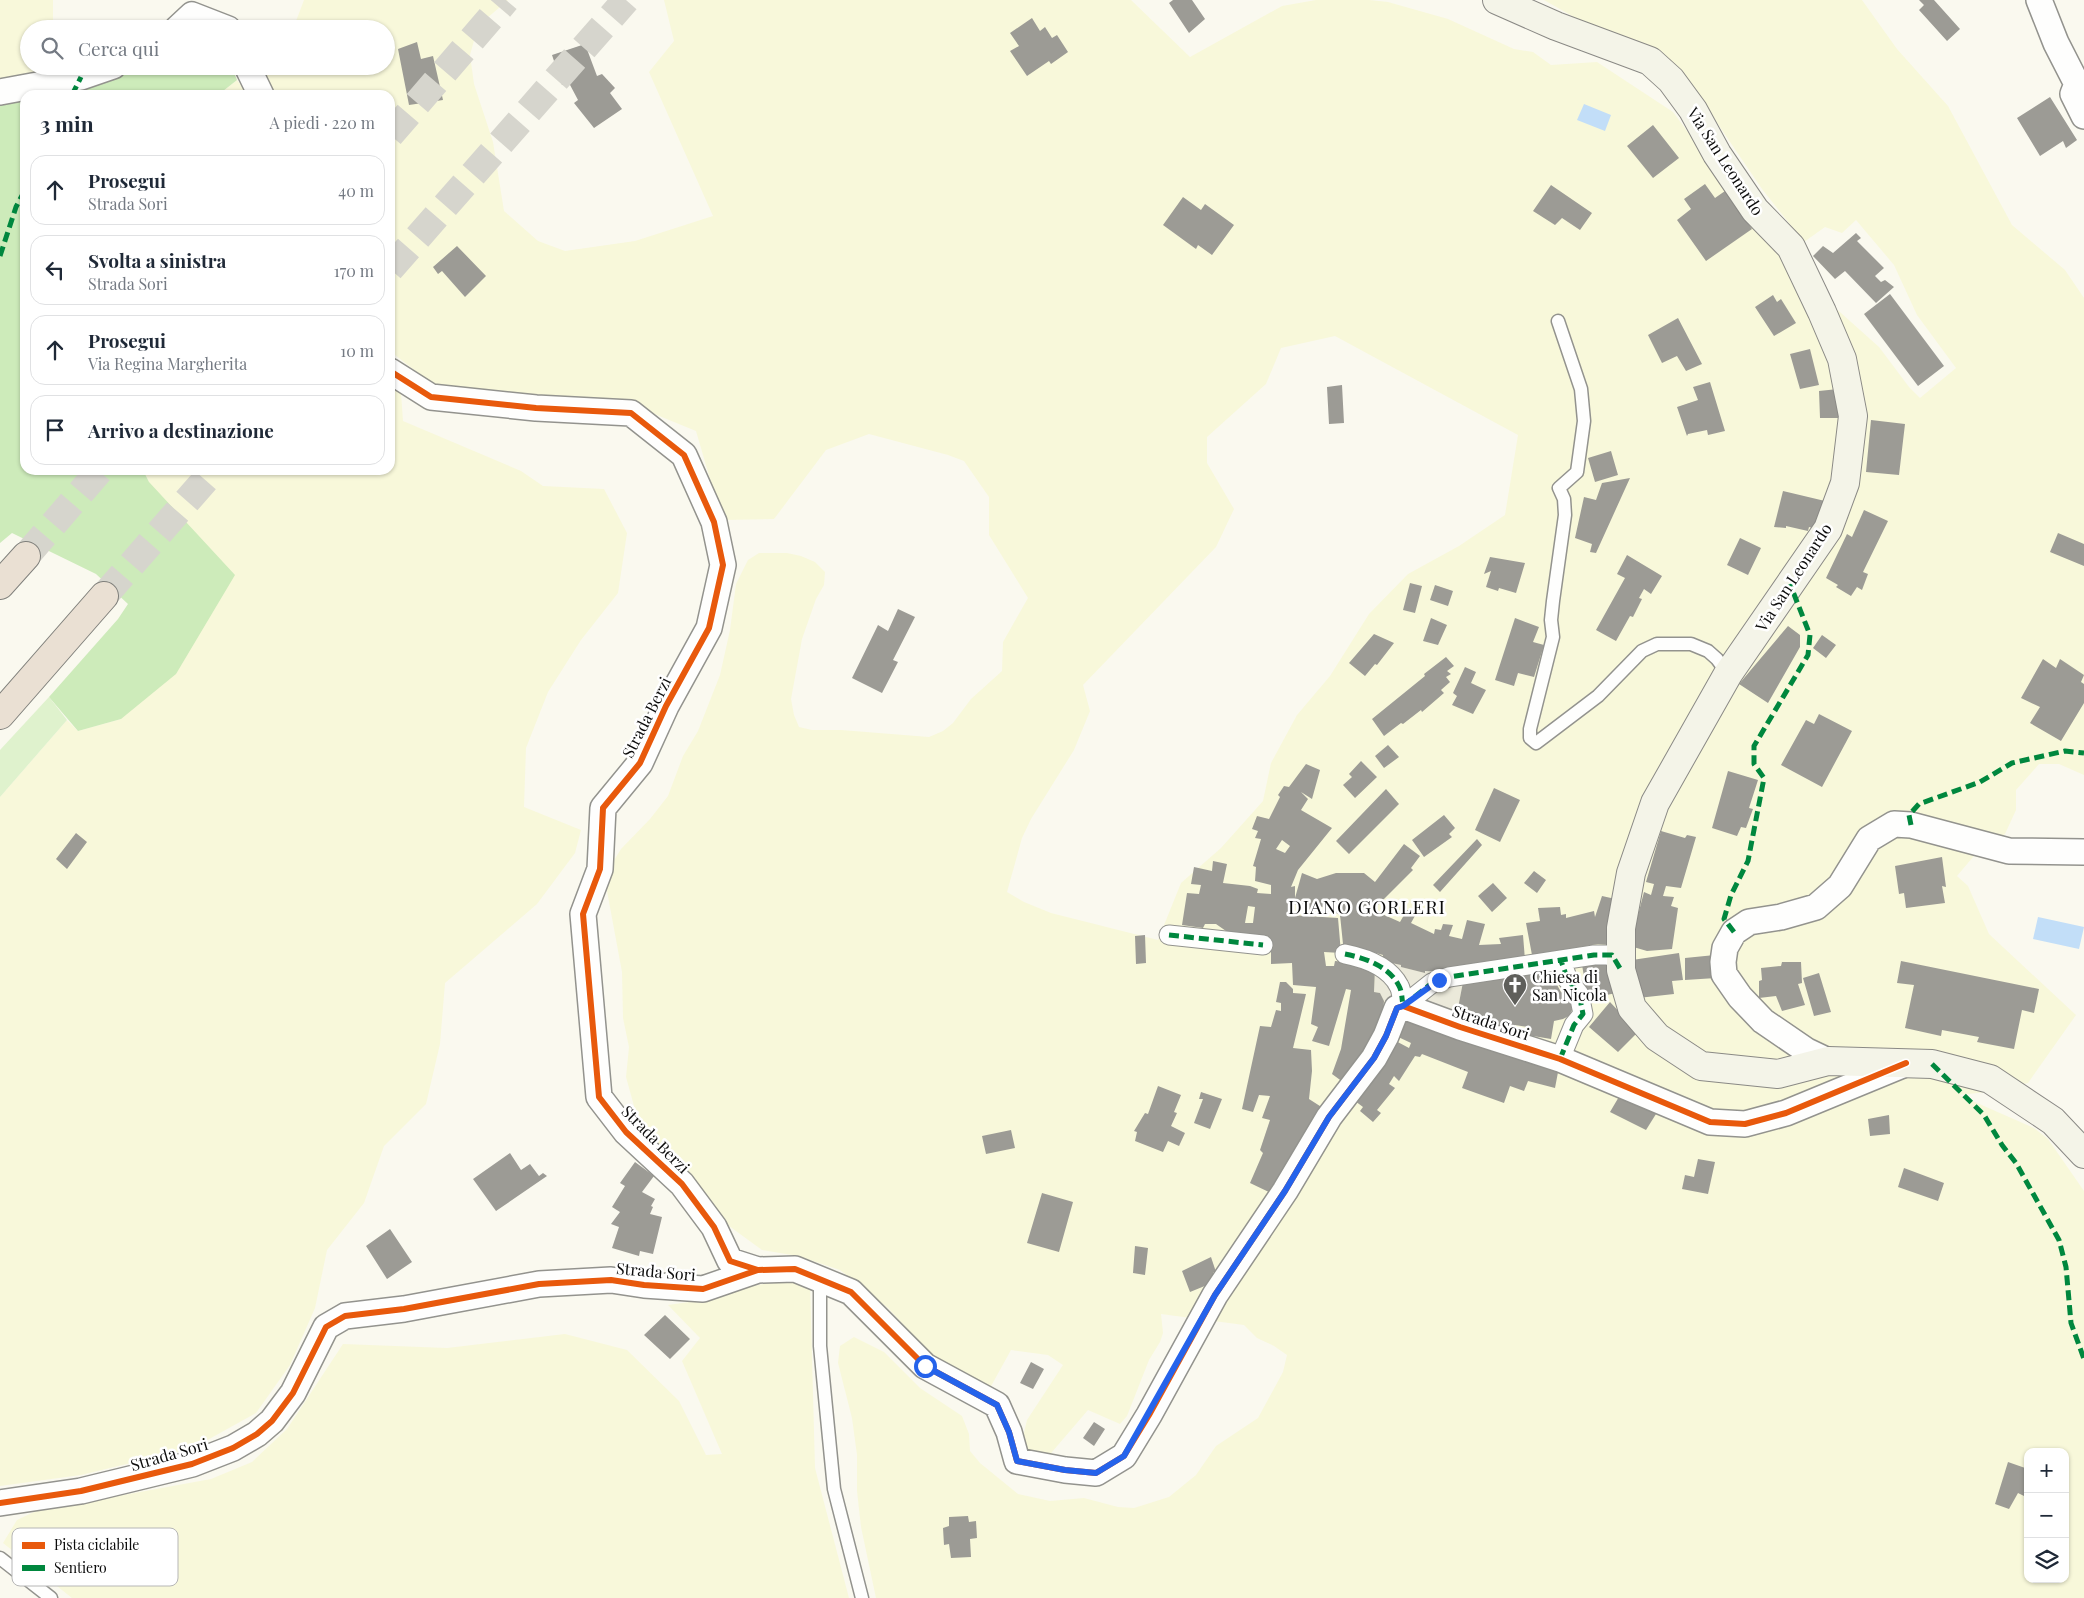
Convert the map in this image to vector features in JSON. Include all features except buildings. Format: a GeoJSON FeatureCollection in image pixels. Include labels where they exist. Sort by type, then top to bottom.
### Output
{"type":"FeatureCollection","features":[{"type":"Feature","properties":{"kind":"highway"},"geometry":{"type":"LineString","coordinates":[[0,585],[26,556]]}},
{"type":"Feature","properties":{"kind":"highway"},"geometry":{"type":"LineString","coordinates":[[0,715],[104,596]]}},
{"type":"Feature","properties":{"kind":"main road","name":"Via San Leonardo"},"geometry":{"type":"LineString","coordinates":[[1497,0],[1556,26],[1650,61],[1671,80],[1693,110],[1718,154],[1756,210],[1790,247],[1822,312],[1842,359],[1853,416],[1845,483],[1828,529],[1728,674],[1655,803],[1631,873],[1621,928],[1621,970],[1632,1008],[1657,1037],[1701,1066],[1778,1074],[1828,1061],[1932,1064],[1990,1079],[2054,1121],[2084,1154]]}},
{"type":"Feature","properties":{"kind":"street"},"geometry":{"type":"LineString","coordinates":[[2039,0],[2056,44],[2080,83],[2073,94],[2084,116]]}},
{"type":"Feature","properties":{"kind":"street"},"geometry":{"type":"LineString","coordinates":[[187,20],[192,15],[205,20]]}},
{"type":"Feature","properties":{"kind":"street"},"geometry":{"type":"LineString","coordinates":[[0,92],[87,75]]}},
{"type":"Feature","properties":{"kind":"street"},"geometry":{"type":"LineString","coordinates":[[251,75],[259,90]]}},
{"type":"Feature","properties":{"kind":"street","name":"Strada Berzi"},"geometry":{"type":"LineString","coordinates":[[395,374],[431,397],[536,408],[631,413],[684,455],[714,522],[722,565],[709,628],[666,706],[640,764],[603,808],[600,869],[583,914],[599,1098],[626,1132],[682,1184],[714,1227],[730,1261],[758,1270]]}},
{"type":"Feature","properties":{"kind":"street"},"geometry":{"type":"LineString","coordinates":[[1828,1061],[1807,1051],[1763,1021],[1740,997],[1724,974],[1725,948],[1734,932],[1749,922],[1781,917],[1816,907],[1840,886],[1869,839],[1894,824],[1912,825],[2009,851],[2084,852]]}},
{"type":"Feature","properties":{"kind":"street"},"geometry":{"type":"LineString","coordinates":[[1169,934],[1263,945]]}},
{"type":"Feature","properties":{"kind":"street"},"geometry":{"type":"LineString","coordinates":[[1345,954],[1365,958],[1389,974],[1400,986],[1403,1006],[1439,980],[1499,968],[1594,955],[1612,955],[1621,970]]}},
{"type":"Feature","properties":{"kind":"street"},"geometry":{"type":"LineString","coordinates":[[1560,1059],[1574,1025],[1583,1014],[1578,994],[1568,980],[1561,961]]}},
{"type":"Feature","properties":{"kind":"street","name":"Strada Sori"},"geometry":{"type":"LineString","coordinates":[[0,1503],[81,1491],[192,1464],[233,1448],[257,1434],[272,1421],[293,1393],[326,1327],[345,1316],[404,1309],[539,1284],[611,1280],[644,1285],[703,1289],[758,1270],[795,1270],[850,1292],[925,1366],[997,1405],[1009,1432],[1017,1461],[1065,1470],[1096,1473],[1124,1456],[1215,1295],[1285,1191],[1329,1117],[1374,1058],[1386,1036],[1397,1008],[1403,1006],[1460,1027],[1560,1059],[1710,1122],[1745,1124],[1786,1113],[1906,1063]]}},
{"type":"Feature","properties":{"kind":"lane"},"geometry":{"type":"LineString","coordinates":[[1558,321],[1581,389],[1584,421],[1577,472],[1559,488],[1564,499],[1565,515],[1551,620],[1554,637],[1530,729],[1530,738],[1536,743],[1598,696],[1642,651],[1657,644],[1691,644],[1708,651],[1717,659],[1728,674]]}},
{"type":"Feature","properties":{"kind":"lane"},"geometry":{"type":"LineString","coordinates":[[820,1279],[820,1346],[834,1489],[862,1598]]}},
{"type":"Feature","properties":{"kind":"lane"},"geometry":{"type":"LineString","coordinates":[[0,1558],[12,1567]]}},
{"type":"Feature","properties":{"kind":"lane"},"geometry":{"type":"LineString","coordinates":[[36,1586],[51,1598]]}},
{"type":"Feature","properties":{"kind":"green space"},"geometry":{"type":"Polygon","coordinates":[[[0,0],[53,0],[53,20],[20,20],[20,75],[54,76],[0,85],[0,0]]]}},
{"type":"Feature","properties":{"kind":"green space"},"geometry":{"type":"Polygon","coordinates":[[[304,0],[508,0],[478,26],[470,55],[474,84],[493,142],[504,211],[538,241],[565,251],[635,241],[713,216],[649,72],[674,41],[664,0],[1131,0],[1190,57],[1282,6],[1316,0],[1388,2],[1448,19],[1514,49],[1533,52],[1551,65],[1597,62],[1673,112],[1784,262],[1879,347],[1909,387],[1920,398],[1956,368],[1917,315],[1894,265],[1856,220],[1842,233],[1825,227],[1804,242],[1762,189],[1690,83],[1544,0],[1862,0],[1897,49],[1948,106],[2012,225],[2065,270],[2084,298],[2084,775],[2059,764],[2039,764],[2016,790],[2016,810],[2005,834],[1973,857],[1957,876],[1968,886],[1989,934],[2076,1015],[2028,1083],[1987,1092],[1959,1095],[2034,1128],[2048,1139],[2084,1191],[2084,1598],[876,1598],[861,1527],[857,1491],[857,1455],[852,1418],[838,1363],[840,1346],[854,1337],[884,1352],[920,1388],[962,1416],[969,1434],[970,1451],[980,1463],[1018,1494],[1050,1501],[1084,1498],[1118,1507],[1134,1508],[1169,1497],[1196,1475],[1216,1446],[1258,1418],[1283,1372],[1287,1355],[1257,1338],[1244,1325],[1161,1314],[1163,1333],[1160,1342],[1149,1360],[1127,1416],[1120,1424],[1088,1410],[1046,1459],[1021,1445],[1027,1420],[1063,1365],[1048,1355],[1011,1350],[990,1388],[935,1359],[888,1308],[840,1270],[798,1256],[762,1250],[725,1223],[675,1163],[639,1124],[626,1077],[629,1047],[623,1018],[622,972],[607,891],[608,875],[621,849],[650,819],[668,796],[683,756],[698,731],[720,675],[730,630],[736,584],[748,560],[759,553],[787,553],[815,562],[825,572],[824,585],[816,599],[802,639],[791,699],[794,715],[799,727],[812,730],[841,730],[929,737],[943,731],[953,723],[971,699],[1002,671],[1003,642],[1028,598],[989,535],[989,497],[964,461],[869,434],[826,450],[774,519],[722,520],[696,431],[652,413],[594,404],[436,387],[395,355],[395,90],[269,90],[263,75],[395,75],[395,20],[296,20],[304,0]],[[1335,336],[1281,348],[1266,384],[1207,437],[1207,463],[1234,509],[1216,547],[1083,685],[1090,711],[1074,750],[1031,819],[1022,838],[1007,892],[1024,902],[1051,913],[1158,940],[1181,883],[1221,848],[1263,801],[1271,763],[1297,715],[1330,676],[1369,614],[1408,574],[1459,546],[1505,515],[1518,435],[1335,336]]]}},
{"type":"Feature","properties":{"kind":"green space"},"geometry":{"type":"Polygon","coordinates":[[[116,75],[235,75],[237,80],[224,90],[66,90],[90,85],[116,75]]]}},
{"type":"Feature","properties":{"kind":"green space"},"geometry":{"type":"Polygon","coordinates":[[[237,80],[244,90],[224,90],[237,80]]]}},
{"type":"Feature","properties":{"kind":"green space"},"geometry":{"type":"Polygon","coordinates":[[[20,99],[20,475],[146,475],[149,482],[235,575],[176,674],[121,719],[78,731],[49,697],[118,619],[128,604],[96,574],[12,533],[0,543],[0,101],[20,99]]]}},
{"type":"Feature","properties":{"kind":"green space"},"geometry":{"type":"Polygon","coordinates":[[[395,387],[401,393],[403,421],[521,471],[543,486],[604,489],[627,533],[618,593],[581,640],[548,692],[526,748],[524,807],[581,830],[575,853],[537,904],[445,983],[440,1044],[426,1104],[384,1146],[364,1203],[327,1250],[315,1308],[290,1365],[256,1413],[193,1448],[81,1475],[0,1486],[0,797],[67,720],[78,731],[121,719],[149,482],[146,475],[395,475],[395,387]]]}},
{"type":"Feature","properties":{"kind":"green space"},"geometry":{"type":"Polygon","coordinates":[[[49,697],[67,720],[0,797],[0,750],[49,697]]]}},
{"type":"Feature","properties":{"kind":"green space"},"geometry":{"type":"Polygon","coordinates":[[[800,1278],[810,1283],[815,1468],[849,1598],[72,1598],[57,1586],[178,1586],[178,1528],[12,1528],[17,1520],[36,1511],[211,1479],[252,1462],[287,1429],[343,1344],[447,1348],[565,1334],[627,1350],[679,1401],[706,1455],[722,1454],[682,1361],[700,1338],[668,1305],[710,1299],[752,1286],[800,1278]]]}},
{"type":"Feature","properties":{"kind":"green space"},"geometry":{"type":"Polygon","coordinates":[[[12,1528],[12,1550],[3,1543],[12,1528]]]}},
{"type":"Feature","properties":{"kind":"shaded area"},"geometry":{"type":"Polygon","coordinates":[[[1382,961],[1425,973],[1425,971],[1460,973],[1464,977],[1458,1008],[1464,1009],[1460,1027],[1397,1008],[1384,1001],[1380,993],[1374,992],[1375,968],[1382,961]]]}},
{"type":"Feature","properties":{"kind":"water"},"geometry":{"type":"Polygon","coordinates":[[[1584,104],[1611,115],[1605,131],[1577,120],[1584,104]]]}},
{"type":"Feature","properties":{"kind":"water"},"geometry":{"type":"Polygon","coordinates":[[[2038,917],[2084,927],[2079,949],[2033,939],[2038,917]]]}},
{"type":"Feature","properties":{"kind":"tunnel"},"geometry":{"type":"LineString","coordinates":[[395,129],[506,0]]}},
{"type":"Feature","properties":{"kind":"tunnel"},"geometry":{"type":"LineString","coordinates":[[395,263],[626,0]]}},
{"type":"Feature","properties":{"kind":"tunnel"},"geometry":{"type":"LineString","coordinates":[[26,556],[96,475]]}},
{"type":"Feature","properties":{"kind":"tunnel"},"geometry":{"type":"LineString","coordinates":[[104,596],[210,475]]}},
{"type":"Feature","properties":{"kind":"marked path"},"geometry":{"type":"LineString","coordinates":[[74,90],[81,77]]}},
{"type":"Feature","properties":{"kind":"marked path"},"geometry":{"type":"LineString","coordinates":[[0,256],[20,199]]}},
{"type":"Feature","properties":{"kind":"marked path"},"geometry":{"type":"LineString","coordinates":[[1734,932],[1724,919],[1731,895],[1748,861],[1764,778],[1754,764],[1754,746],[1808,655],[1810,635],[1790,584]]}},
{"type":"Feature","properties":{"kind":"marked path"},"geometry":{"type":"LineString","coordinates":[[1911,825],[1909,815],[1919,804],[1980,782],[2012,763],[2065,751],[2084,753]]}},
{"type":"Feature","properties":{"kind":"marked path"},"geometry":{"type":"LineString","coordinates":[[1169,935],[1263,945]]}},
{"type":"Feature","properties":{"kind":"marked path"},"geometry":{"type":"LineString","coordinates":[[1345,954],[1376,964],[1389,973],[1400,988],[1403,1006]]}},
{"type":"Feature","properties":{"kind":"marked path"},"geometry":{"type":"LineString","coordinates":[[1403,1006],[1432,983],[1449,977],[1594,955],[1612,955],[1621,970]]}},
{"type":"Feature","properties":{"kind":"marked path"},"geometry":{"type":"LineString","coordinates":[[1560,1059],[1574,1025],[1583,1014],[1579,994],[1568,980],[1561,961]]}},
{"type":"Feature","properties":{"kind":"marked path"},"geometry":{"type":"LineString","coordinates":[[1932,1064],[1984,1115],[2002,1145],[2016,1163],[2059,1240],[2066,1267],[2071,1323],[2084,1359]]}},
{"type":"Feature","properties":{"kind":"cycle path"},"geometry":{"type":"LineString","coordinates":[[395,374],[431,397],[536,408],[631,413],[684,455],[714,522],[723,565],[709,628],[666,706],[640,763],[603,808],[600,869],[583,914],[599,1097],[626,1132],[682,1184],[714,1227],[730,1261],[758,1270]]}},
{"type":"Feature","properties":{"kind":"cycle path"},"geometry":{"type":"LineString","coordinates":[[0,1503],[81,1491],[192,1464],[233,1448],[257,1434],[272,1421],[293,1393],[326,1327],[345,1316],[404,1309],[539,1284],[611,1280],[644,1285],[703,1289],[758,1270],[795,1269],[851,1292],[925,1366],[997,1405],[1009,1432],[1017,1461],[1065,1470],[1096,1473],[1124,1456],[1149,1415],[1215,1295],[1285,1191],[1329,1117],[1374,1058],[1386,1036],[1397,1008],[1403,1006],[1460,1027],[1560,1059],[1710,1122],[1745,1124],[1786,1113],[1906,1063]]}},
{"type":"Feature","properties":{"kind":"place","name":"Chiesa di San Nicola"},"geometry":{"type":"Point","coordinates":[1515,1006]}},
{"type":"Feature","properties":{"kind":"district","name":"DIANO GORLERI"},"geometry":{"type":"Point","coordinates":[1367,906]}},
{"type":"Feature","properties":{"kind":"route"},"geometry":{"type":"LineString","coordinates":[[925,1366],[997,1405],[1009,1432],[1017,1461],[1065,1470],[1096,1473],[1124,1456],[1149,1415],[1215,1295],[1285,1191],[1329,1117],[1374,1058],[1386,1036],[1397,1008],[1403,1006],[1428,986],[1439,980]]}}]}
